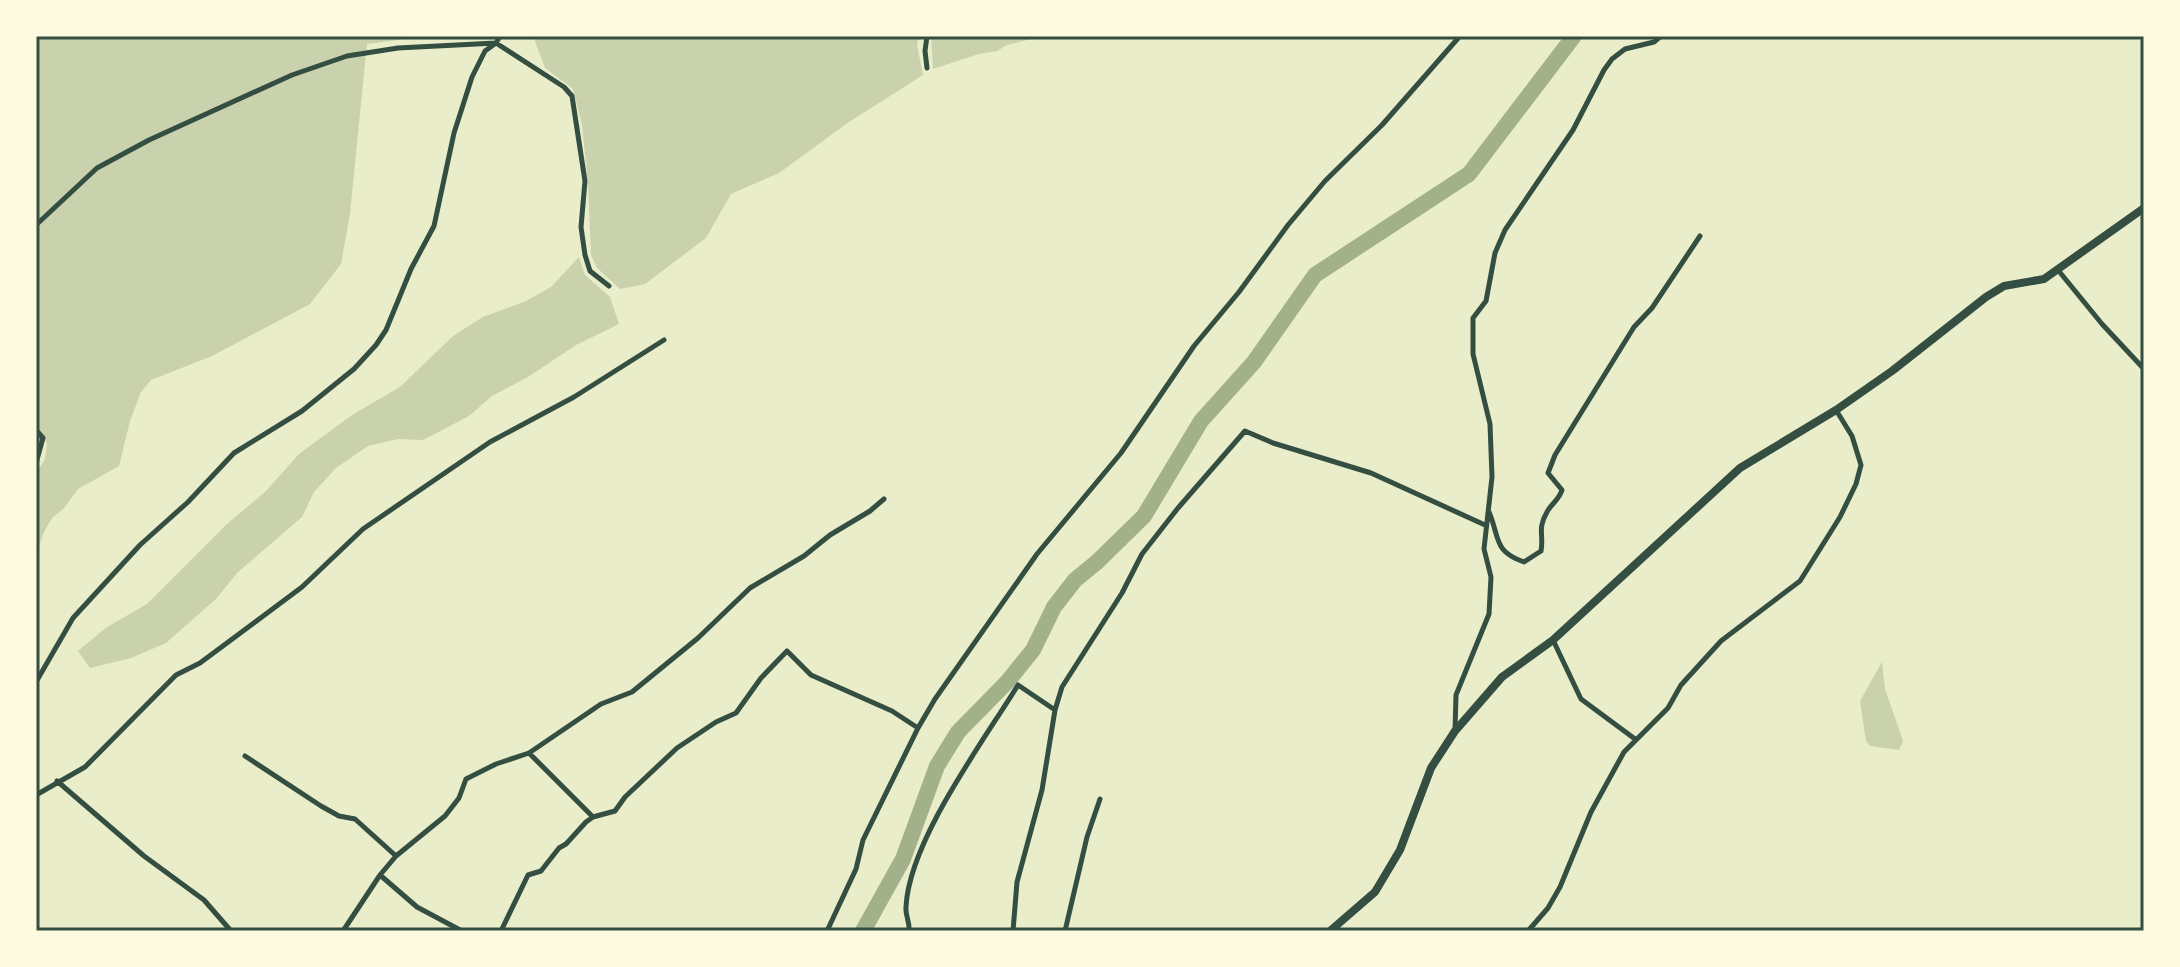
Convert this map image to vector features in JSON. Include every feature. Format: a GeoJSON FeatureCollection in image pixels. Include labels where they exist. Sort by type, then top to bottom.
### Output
{"type":"FeatureCollection","features":[{"type":"Feature","properties":{"kind":"main road"},"geometry":{"type":"LineString","coordinates":[[1330,931],[1375,892],[1400,850],[1431,768],[1455,731],[1502,677],[1553,640],[1740,468],[1836,410],[1892,371],[1986,297],[2004,286],[2044,279],[2144,208]]}},
{"type":"Feature","properties":{"kind":"street"},"geometry":{"type":"LineString","coordinates":[[36,682],[73,618],[140,545],[188,502],[234,453],[302,411],[354,369],[376,345],[386,330],[411,269],[434,226],[454,133],[472,77],[485,51],[500,36]]}},
{"type":"Feature","properties":{"kind":"street"},"geometry":{"type":"LineString","coordinates":[[927,36],[927,68]]}},
{"type":"Feature","properties":{"kind":"street"},"geometry":{"type":"LineString","coordinates":[[827,931],[856,869],[863,840],[918,728],[1037,554],[1121,453],[1194,346],[1239,292],[1288,225],[1460,36]]}},
{"type":"Feature","properties":{"kind":"street"},"geometry":{"type":"LineString","coordinates":[[1455,731],[1456,695],[1489,614],[1491,577],[1484,549],[1492,477],[1490,424],[1477,378],[1471,340],[1473,318],[1486,301],[1495,253],[1505,230],[1573,130],[1597,81],[1612,59],[1625,49],[1654,42],[1661,36]]}},
{"type":"Feature","properties":{"kind":"street"},"geometry":{"type":"LineString","coordinates":[[36,225],[97,168],[149,140],[292,75],[347,56],[398,48],[496,43],[564,87],[572,96],[585,181],[581,227],[585,255],[590,271],[609,286]]}},
{"type":"Feature","properties":{"kind":"street"},"geometry":{"type":"LineString","coordinates":[[1489,511],[1501,549],[1511,558],[1524,562],[1541,551],[1540,531],[1547,511],[1562,490],[1548,473],[1555,455],[1634,327],[1652,308],[1700,236]]}},
{"type":"Feature","properties":{"kind":"street"},"geometry":{"type":"LineString","coordinates":[[2058,270],[2144,369]]}},
{"type":"Feature","properties":{"kind":"street"},"geometry":{"type":"LineString","coordinates":[[36,795],[85,767],[176,675],[200,663],[302,587],[363,529],[490,442],[574,397],[664,340]]}},
{"type":"Feature","properties":{"kind":"street"},"geometry":{"type":"LineString","coordinates":[[1528,931],[1548,908],[1560,887],[1591,812],[1624,752],[1668,708],[1681,685],[1721,641],[1791,588],[1807,572],[1840,517],[1860,472],[1860,459],[1852,436],[1836,410]]}},
{"type":"Feature","properties":{"kind":"street"},"geometry":{"type":"LineString","coordinates":[[36,430],[43,438],[36,463]]}},
{"type":"Feature","properties":{"kind":"street"},"geometry":{"type":"LineString","coordinates":[[1003,931],[1013,928],[1017,882],[1042,790],[1055,710],[1062,687],[1122,593],[1142,554],[1245,431],[1273,443],[1371,473],[1485,525]]}},
{"type":"Feature","properties":{"kind":"street"},"geometry":{"type":"LineString","coordinates":[[343,931],[396,856],[445,816],[459,798],[466,779],[496,764],[529,753],[601,704],[632,692],[698,638],[750,588],[804,556],[884,499]]}},
{"type":"Feature","properties":{"kind":"street"},"geometry":{"type":"LineString","coordinates":[[1553,640],[1581,699],[1635,739]]}},
{"type":"Feature","properties":{"kind":"street"},"geometry":{"type":"LineString","coordinates":[[501,931],[528,875],[541,871],[559,848],[593,817],[615,811],[625,797],[677,748],[716,722],[736,713],[761,678],[787,651],[811,675],[892,711],[918,728]]}},
{"type":"Feature","properties":{"kind":"street"},"geometry":{"type":"LineString","coordinates":[[909,931],[905,910],[918,856],[944,804],[1018,685],[1055,710]]}},
{"type":"Feature","properties":{"kind":"street"},"geometry":{"type":"LineString","coordinates":[[529,753],[593,817]]}},
{"type":"Feature","properties":{"kind":"street"},"geometry":{"type":"LineString","coordinates":[[245,756],[321,806],[339,816],[355,819],[396,856]]}},
{"type":"Feature","properties":{"kind":"street"},"geometry":{"type":"LineString","coordinates":[[57,781],[144,856],[204,900],[228,930]]}},
{"type":"Feature","properties":{"kind":"street"},"geometry":{"type":"LineString","coordinates":[[1065,931],[1087,837],[1100,799]]}},
{"type":"Feature","properties":{"kind":"street"},"geometry":{"type":"LineString","coordinates":[[380,875],[417,907],[462,931]]}},
{"type":"Feature","properties":{"kind":"green space"},"geometry":{"type":"Polygon","coordinates":[[[36,36],[429,36],[367,44],[350,214],[341,264],[310,304],[212,356],[151,380],[141,392],[130,421],[119,466],[78,489],[52,518],[36,555],[36,474],[45,459],[47,445],[36,425],[36,36]]]}},
{"type":"Feature","properties":{"kind":"green space"},"geometry":{"type":"Polygon","coordinates":[[[533,36],[919,36],[917,45],[923,75],[849,122],[779,173],[731,194],[706,238],[645,284],[620,289],[597,268],[591,255],[582,125],[573,89],[545,68],[533,36]]]}},
{"type":"Feature","properties":{"kind":"green space"},"geometry":{"type":"Polygon","coordinates":[[[931,36],[1043,36],[933,69],[931,36]]]}},
{"type":"Feature","properties":{"kind":"green space"},"geometry":{"type":"Polygon","coordinates":[[[579,257],[585,275],[610,297],[619,324],[576,345],[528,377],[492,396],[469,416],[423,440],[398,439],[368,446],[336,468],[314,492],[302,517],[237,573],[216,599],[166,643],[131,658],[90,668],[78,651],[107,627],[147,604],[227,524],[266,491],[299,454],[352,415],[400,387],[453,336],[483,317],[526,301],[551,287],[579,257]]]}},
{"type":"Feature","properties":{"kind":"green space"},"geometry":{"type":"Polygon","coordinates":[[[1882,662],[1885,689],[1903,741],[1899,750],[1870,746],[1866,741],[1860,701],[1882,662]]]}},
{"type":"Feature","properties":{"kind":"waterway"},"geometry":{"type":"LineString","coordinates":[[863,931],[903,859],[937,766],[958,732],[1008,681],[1033,650],[1054,607],[1075,580],[1144,516],[1201,421],[1254,362],[1315,275],[1469,174],[1574,36]]}}]}
